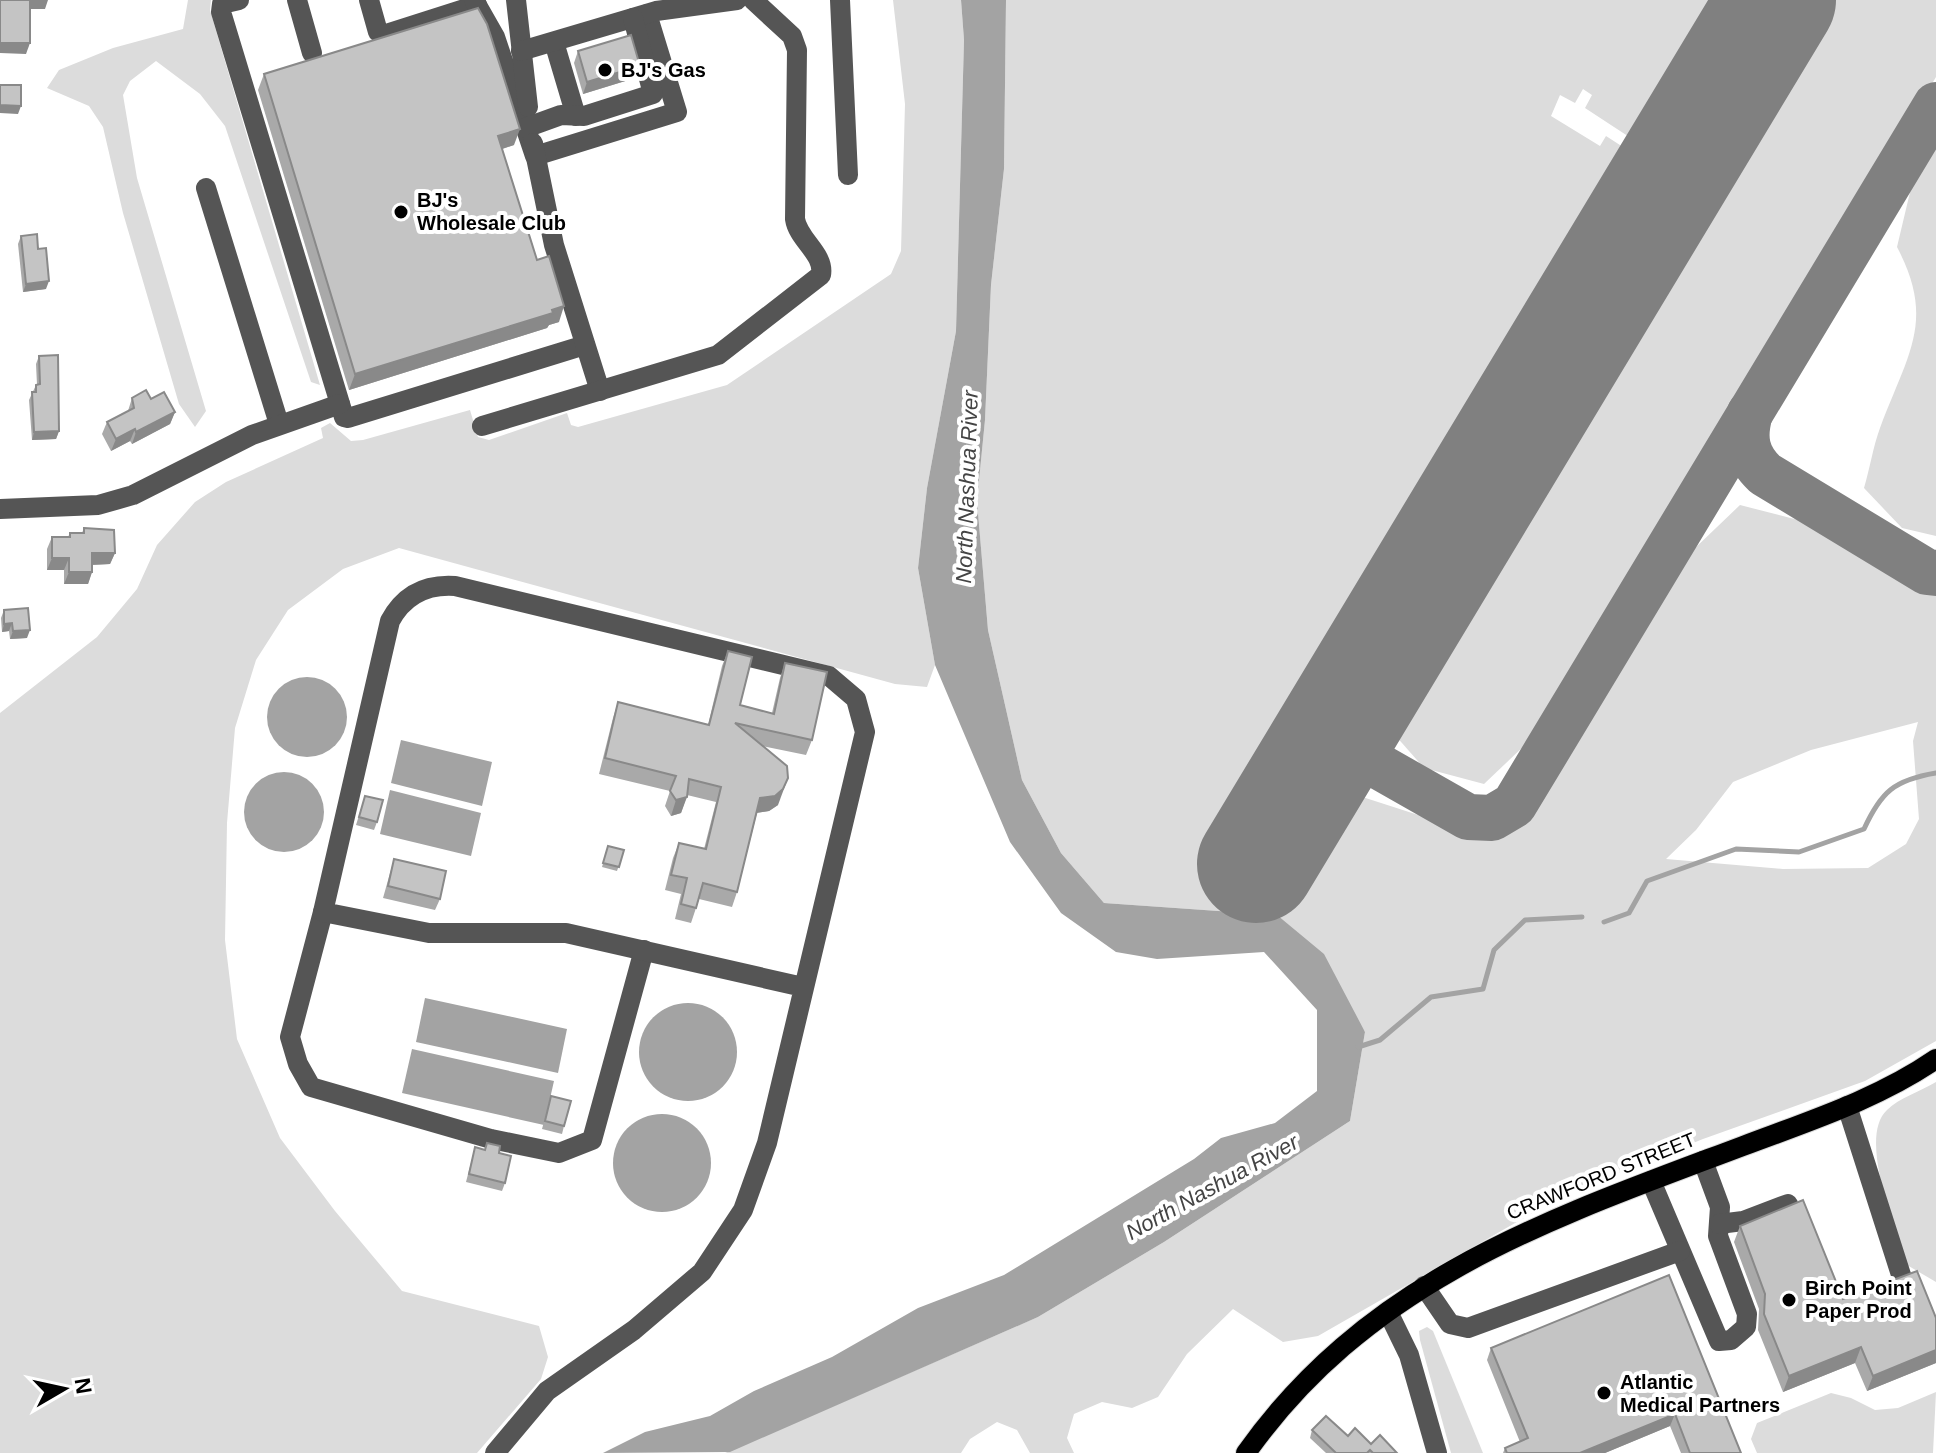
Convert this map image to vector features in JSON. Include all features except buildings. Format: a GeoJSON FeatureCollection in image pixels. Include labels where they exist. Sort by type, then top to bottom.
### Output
{"type":"FeatureCollection","features":[{"type":"Feature","properties":{"kind":"main road","name":"CRAWFORD STREET"},"geometry":{"type":"LineString","coordinates":[[1246,1453],[1298,1387],[1335,1353],[1424,1286],[1485,1251],[1554,1217],[1847,1106],[1907,1079],[1936,1059]]}},
{"type":"Feature","properties":{"kind":"street"},"geometry":{"type":"LineString","coordinates":[[239,0],[222,4],[221,12],[340,404],[348,418],[585,345]]}},
{"type":"Feature","properties":{"kind":"street"},"geometry":{"type":"LineString","coordinates":[[297,0],[312,53]]}},
{"type":"Feature","properties":{"kind":"street"},"geometry":{"type":"LineString","coordinates":[[369,0],[378,32],[383,35],[476,2],[495,37],[528,127],[554,245],[600,391]]}},
{"type":"Feature","properties":{"kind":"street"},"geometry":{"type":"LineString","coordinates":[[516,0],[528,127]]}},
{"type":"Feature","properties":{"kind":"street"},"geometry":{"type":"LineString","coordinates":[[521,51],[640,16],[737,0]]}},
{"type":"Feature","properties":{"kind":"street"},"geometry":{"type":"LineString","coordinates":[[482,426],[724,352],[821,275],[819,259],[798,233],[795,219],[797,50],[792,36],[753,0]]}},
{"type":"Feature","properties":{"kind":"street"},"geometry":{"type":"LineString","coordinates":[[840,0],[848,175]]}},
{"type":"Feature","properties":{"kind":"street"},"geometry":{"type":"LineString","coordinates":[[528,127],[561,115],[576,116],[653,94],[640,16]]}},
{"type":"Feature","properties":{"kind":"street"},"geometry":{"type":"LineString","coordinates":[[535,156],[677,112],[640,16]]}},
{"type":"Feature","properties":{"kind":"street"},"geometry":{"type":"LineString","coordinates":[[554,42],[576,116]]}},
{"type":"Feature","properties":{"kind":"street"},"geometry":{"type":"LineString","coordinates":[[206,188],[279,424]]}},
{"type":"Feature","properties":{"kind":"street"},"geometry":{"type":"LineString","coordinates":[[0,509],[98,505],[133,495],[223,447],[340,404]]}},
{"type":"Feature","properties":{"kind":"street"},"geometry":{"type":"LineString","coordinates":[[495,1453],[547,1391],[670,1301],[702,1272],[723,1245],[758,1175],[865,732],[863,716],[850,693],[829,676],[455,586],[442,585],[404,599],[390,621],[323,912],[290,1037],[298,1064],[311,1087],[491,1139],[559,1153],[592,1140],[644,950]]}},
{"type":"Feature","properties":{"kind":"street"},"geometry":{"type":"LineString","coordinates":[[323,912],[429,933],[566,933],[803,987]]}},
{"type":"Feature","properties":{"kind":"street"},"geometry":{"type":"LineString","coordinates":[[1847,1106],[1902,1278]]}},
{"type":"Feature","properties":{"kind":"street"},"geometry":{"type":"LineString","coordinates":[[1651,1181],[1719,1341],[1731,1340],[1746,1327],[1747,1314],[1718,1236],[1720,1207],[1703,1161]]}},
{"type":"Feature","properties":{"kind":"street"},"geometry":{"type":"LineString","coordinates":[[1719,1224],[1743,1221],[1788,1204]]}},
{"type":"Feature","properties":{"kind":"street"},"geometry":{"type":"LineString","coordinates":[[1424,1286],[1450,1324],[1468,1328],[1680,1251]]}},
{"type":"Feature","properties":{"kind":"street"},"geometry":{"type":"LineString","coordinates":[[1388,1312],[1409,1355],[1437,1453]]}},
{"type":"Feature","properties":{"kind":"shaded area"},"geometry":{"type":"Polygon","coordinates":[[[188,0],[211,0],[210,10],[320,385],[311,382],[225,126],[200,94],[156,61],[130,81],[123,95],[137,178],[206,411],[195,427],[179,404],[123,213],[103,127],[89,106],[47,88],[59,70],[113,48],[183,29],[188,0]]]}},
{"type":"Feature","properties":{"kind":"shaded area"},"geometry":{"type":"Polygon","coordinates":[[[893,0],[961,0],[964,40],[956,331],[927,488],[918,568],[935,665],[927,687],[895,684],[399,548],[343,569],[288,610],[256,660],[235,728],[227,823],[225,940],[237,1039],[280,1138],[335,1211],[402,1291],[539,1326],[548,1357],[541,1379],[477,1453],[0,1453],[0,713],[97,637],[137,589],[157,545],[195,502],[226,482],[323,438],[321,428],[330,423],[351,441],[470,410],[478,437],[489,440],[567,413],[571,425],[578,427],[727,385],[891,274],[901,251],[905,104],[893,0]]]}},
{"type":"Feature","properties":{"kind":"shaded area"},"geometry":{"type":"Polygon","coordinates":[[[1006,0],[1731,0],[1643,146],[1585,108],[1592,95],[1583,89],[1575,103],[1560,95],[1551,116],[1600,146],[1606,136],[1637,156],[1220,847],[1290,887],[1347,792],[1474,833],[1507,827],[1533,805],[1693,550],[1740,505],[1802,521],[1936,592],[1936,1041],[1865,1081],[1703,1139],[1564,1195],[1318,1336],[1283,1342],[1233,1309],[1187,1354],[1158,1397],[1132,1408],[1102,1402],[1074,1414],[1067,1438],[1074,1453],[1030,1453],[1017,1430],[997,1422],[970,1439],[961,1453],[725,1453],[1038,1317],[1164,1242],[1350,1121],[1365,1032],[1277,915],[1104,903],[1061,853],[1022,780],[988,630],[977,501],[985,420],[991,285],[1004,169],[1006,0]],[[1918,722],[1811,750],[1733,782],[1696,830],[1666,859],[1783,869],[1868,868],[1906,844],[1919,819],[1913,741],[1918,722]]]}},
{"type":"Feature","properties":{"kind":"shaded area"},"geometry":{"type":"Polygon","coordinates":[[[1824,0],[1936,0],[1936,77],[1610,618],[1526,744],[1484,784],[1424,768],[1387,726],[1824,0]]]}},
{"type":"Feature","properties":{"kind":"shaded area"},"geometry":{"type":"Polygon","coordinates":[[[1936,142],[1936,536],[1902,528],[1864,488],[1878,435],[1914,337],[1915,296],[1897,247],[1911,188],[1936,142]]]}},
{"type":"Feature","properties":{"kind":"shaded area"},"geometry":{"type":"Polygon","coordinates":[[[1936,1082],[1936,1282],[1907,1265],[1882,1185],[1876,1141],[1879,1123],[1887,1110],[1936,1082]]]}},
{"type":"Feature","properties":{"kind":"shaded area"},"geometry":{"type":"Polygon","coordinates":[[[1427,1327],[1433,1331],[1483,1453],[1451,1453],[1420,1340],[1419,1331],[1427,1327]]]}},
{"type":"Feature","properties":{"kind":"shaded area"},"geometry":{"type":"Polygon","coordinates":[[[1936,1392],[1933,1453],[1757,1453],[1751,1439],[1757,1423],[1831,1393],[1851,1398],[1875,1410],[1898,1408],[1936,1392]]]}},
{"type":"Feature","properties":{"kind":"water","name":"North Nashua River"},"geometry":{"type":"Polygon","coordinates":[[[961,0],[1006,0],[1004,169],[991,285],[985,420],[977,501],[988,630],[1022,780],[1061,853],[1104,903],[1277,915],[1324,954],[1365,1032],[1350,1121],[1164,1242],[1038,1317],[730,1452],[603,1453],[645,1432],[710,1416],[754,1391],[832,1357],[918,1308],[1004,1275],[1194,1159],[1221,1138],[1275,1123],[1317,1091],[1317,1010],[1264,952],[1157,959],[1116,952],[1061,913],[1010,842],[935,665],[918,568],[927,488],[956,331],[964,40],[961,0]]]}},
{"type":"Feature","properties":{"kind":"water"},"geometry":{"type":"Polygon","coordinates":[[[307,677],[322,680],[335,689],[344,702],[347,717],[344,732],[335,745],[322,754],[307,757],[292,754],[279,745],[270,732],[267,717],[270,702],[279,689],[292,680],[307,677]]]}},
{"type":"Feature","properties":{"kind":"water"},"geometry":{"type":"Polygon","coordinates":[[[401,740],[492,762],[482,806],[391,783],[401,740]]]}},
{"type":"Feature","properties":{"kind":"water"},"geometry":{"type":"Polygon","coordinates":[[[284,772],[299,775],[312,784],[321,797],[324,812],[321,827],[312,840],[299,849],[284,852],[269,849],[256,840],[247,827],[244,812],[247,797],[256,784],[269,775],[284,772]]]}},
{"type":"Feature","properties":{"kind":"water"},"geometry":{"type":"Polygon","coordinates":[[[390,790],[481,813],[471,856],[380,834],[390,790]]]}},
{"type":"Feature","properties":{"kind":"water"},"geometry":{"type":"Polygon","coordinates":[[[425,998],[567,1029],[558,1073],[416,1042],[425,998]]]}},
{"type":"Feature","properties":{"kind":"water"},"geometry":{"type":"Polygon","coordinates":[[[688,1003],[715,1011],[729,1025],[737,1052],[729,1079],[715,1093],[688,1101],[661,1093],[647,1079],[639,1052],[647,1025],[661,1011],[688,1003]]]}},
{"type":"Feature","properties":{"kind":"water"},"geometry":{"type":"Polygon","coordinates":[[[412,1049],[554,1081],[544,1125],[402,1093],[412,1049]]]}},
{"type":"Feature","properties":{"kind":"water"},"geometry":{"type":"Polygon","coordinates":[[[662,1114],[689,1122],[703,1136],[711,1163],[703,1190],[689,1204],[662,1212],[635,1204],[621,1190],[613,1163],[621,1136],[635,1122],[662,1114]]]}},
{"type":"Feature","properties":{"kind":"waterway"},"geometry":{"type":"LineString","coordinates":[[1604,922],[1629,913],[1647,881],[1736,849],[1799,852],[1864,829],[1883,797],[1891,790],[1909,780],[1936,773]]}},
{"type":"Feature","properties":{"kind":"waterway"},"geometry":{"type":"LineString","coordinates":[[1358,1047],[1380,1040],[1431,997],[1483,989],[1494,950],[1525,920],[1582,917]]}},
{"type":"Feature","properties":{"kind":"taxiway"},"geometry":{"type":"LineString","coordinates":[[1361,692],[1355,730],[1360,747],[1373,763],[1468,817],[1492,818],[1514,805],[1936,105]]}},
{"type":"Feature","properties":{"kind":"taxiway"},"geometry":{"type":"LineString","coordinates":[[1750,413],[1748,446],[1765,474],[1927,572],[1936,573]]}},
{"type":"Feature","properties":{"kind":"runway"},"geometry":{"type":"LineString","coordinates":[[1256,864],[1777,0]]}},
{"type":"Feature","properties":{"kind":"place","name":"BJ's Gas"},"geometry":{"type":"Point","coordinates":[605,70]}},
{"type":"Feature","properties":{"kind":"place","name":"BJ's Wholesale Club"},"geometry":{"type":"Point","coordinates":[401,212]}},
{"type":"Feature","properties":{"kind":"place","name":"Birch Point Paper Prod"},"geometry":{"type":"Point","coordinates":[1789,1300]}},
{"type":"Feature","properties":{"kind":"place","name":"Atlantic Medical Partners"},"geometry":{"type":"Point","coordinates":[1604,1393]}}]}
